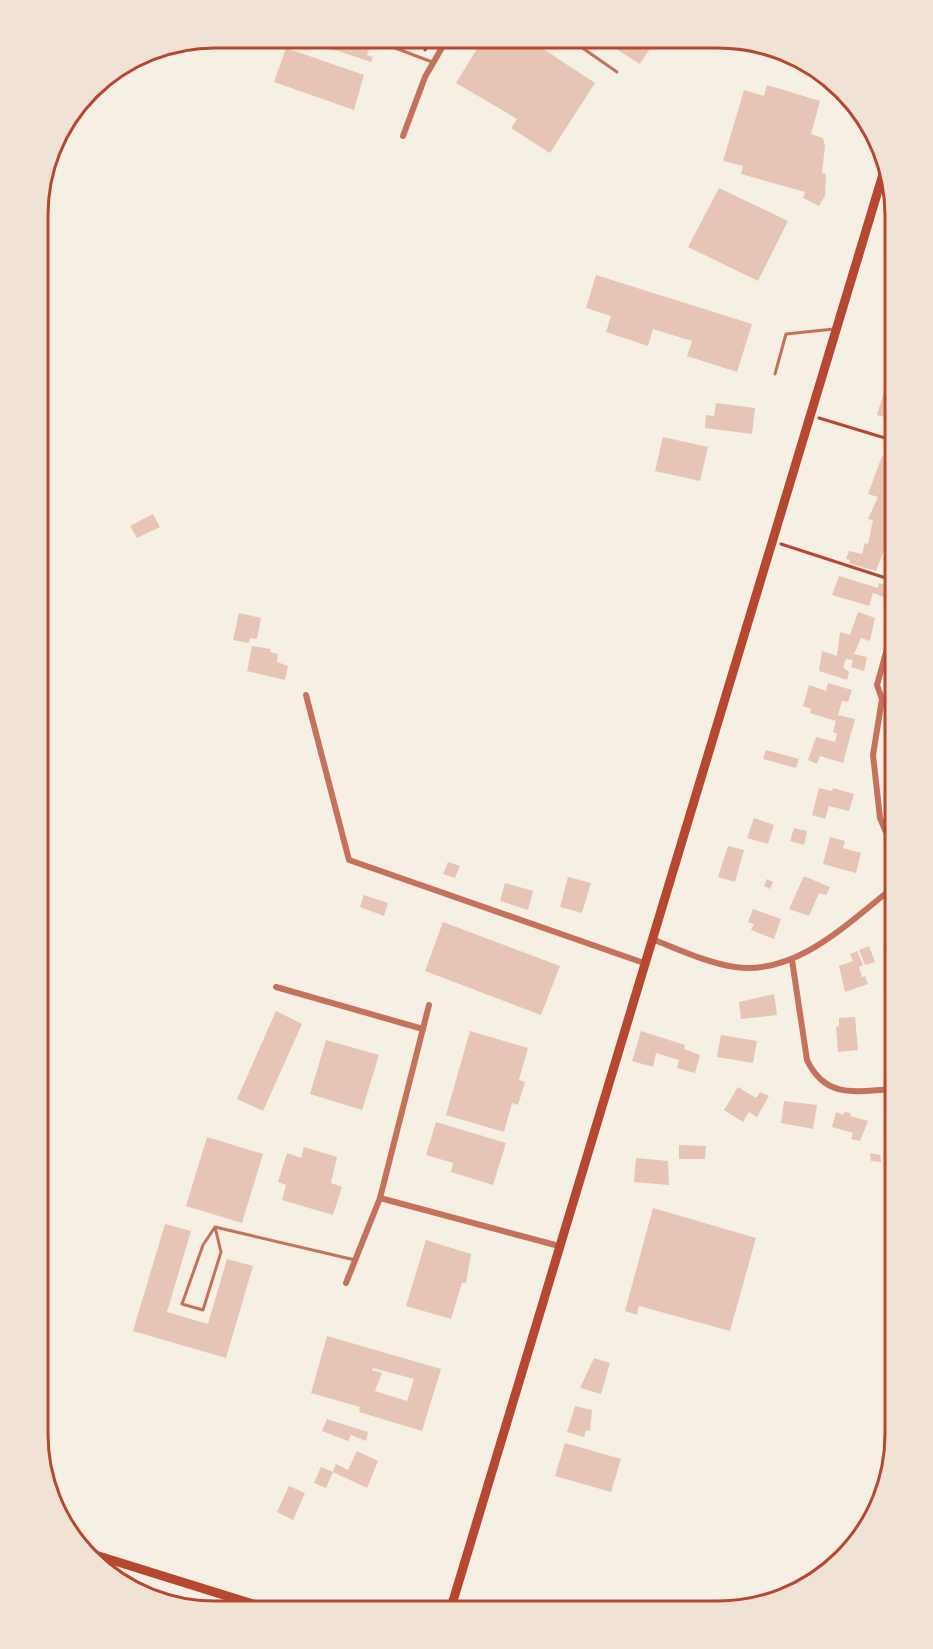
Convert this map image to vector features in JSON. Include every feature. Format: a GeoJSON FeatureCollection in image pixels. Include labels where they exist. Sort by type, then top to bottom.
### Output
{"type":"FeatureCollection","features":[{"type":"Feature","properties":{"kind":"main road"},"geometry":{"type":"LineString","coordinates":[[453,1601],[881,179]]}},
{"type":"Feature","properties":{"kind":"main road"},"geometry":{"type":"LineString","coordinates":[[104,1558],[243,1601]]}},
{"type":"Feature","properties":{"kind":"street"},"geometry":{"type":"LineString","coordinates":[[403,136],[433,63],[442,48]]}},
{"type":"Feature","properties":{"kind":"street"},"geometry":{"type":"LineString","coordinates":[[885,654],[876,685],[882,699],[873,755],[874,782],[880,818],[885,830]]}},
{"type":"Feature","properties":{"kind":"street"},"geometry":{"type":"LineString","coordinates":[[306,695],[349,860],[644,963]]}},
{"type":"Feature","properties":{"kind":"street"},"geometry":{"type":"LineString","coordinates":[[652,939],[736,967],[764,966],[792,960],[822,942],[885,894]]}},
{"type":"Feature","properties":{"kind":"street"},"geometry":{"type":"LineString","coordinates":[[792,960],[807,1060],[813,1073],[826,1085],[840,1091],[885,1089]]}},
{"type":"Feature","properties":{"kind":"street"},"geometry":{"type":"LineString","coordinates":[[276,987],[423,1029]]}},
{"type":"Feature","properties":{"kind":"street"},"geometry":{"type":"LineString","coordinates":[[346,1283],[380,1198],[429,1005]]}},
{"type":"Feature","properties":{"kind":"street"},"geometry":{"type":"LineString","coordinates":[[380,1198],[560,1246]]}},
{"type":"Feature","properties":{"kind":"lane"},"geometry":{"type":"LineString","coordinates":[[395,48],[433,63]]}},
{"type":"Feature","properties":{"kind":"lane"},"geometry":{"type":"LineString","coordinates":[[582,48],[617,72]]}},
{"type":"Feature","properties":{"kind":"lane"},"geometry":{"type":"LineString","coordinates":[[776,374],[786,334],[836,329]]}},
{"type":"Feature","properties":{"kind":"lane"},"geometry":{"type":"LineString","coordinates":[[215,1227],[357,1260]]}},
{"type":"Feature","properties":{"kind":"lane"},"geometry":{"type":"LineString","coordinates":[[215,1227],[221,1252],[203,1310],[182,1304],[202,1245],[215,1227]]}},
{"type":"Feature","properties":{"kind":"path"},"geometry":{"type":"LineString","coordinates":[[809,415],[885,438]]}},
{"type":"Feature","properties":{"kind":"path"},"geometry":{"type":"LineString","coordinates":[[771,541],[885,578]]}},
{"type":"Feature","properties":{"kind":"building"},"geometry":{"type":"Polygon","coordinates":[[[286,48],[364,75],[354,110],[274,82],[286,48]]]}},
{"type":"Feature","properties":{"kind":"building"},"geometry":{"type":"Polygon","coordinates":[[[369,48],[367,55],[373,57],[371,62],[332,49],[369,48]]]}},
{"type":"Feature","properties":{"kind":"building"},"geometry":{"type":"Polygon","coordinates":[[[477,48],[542,48],[595,83],[550,153],[511,128],[517,119],[456,83],[477,48]]]}},
{"type":"Feature","properties":{"kind":"building"},"geometry":{"type":"Polygon","coordinates":[[[615,48],[650,48],[640,64],[615,48]]]}},
{"type":"Feature","properties":{"kind":"building"},"geometry":{"type":"Polygon","coordinates":[[[767,85],[820,101],[811,134],[823,138],[825,146],[822,173],[826,174],[825,196],[819,206],[803,198],[805,192],[741,174],[743,166],[723,161],[744,90],[764,96],[767,85]]]}},
{"type":"Feature","properties":{"kind":"building"},"geometry":{"type":"Polygon","coordinates":[[[719,188],[788,221],[758,281],[688,247],[719,188]]]}},
{"type":"Feature","properties":{"kind":"building"},"geometry":{"type":"Polygon","coordinates":[[[596,275],[752,324],[737,372],[687,356],[692,341],[653,329],[648,346],[606,332],[611,316],[586,308],[596,275]]]}},
{"type":"Feature","properties":{"kind":"building"},"geometry":{"type":"Polygon","coordinates":[[[885,388],[885,417],[877,415],[885,388]]]}},
{"type":"Feature","properties":{"kind":"building"},"geometry":{"type":"Polygon","coordinates":[[[716,403],[755,408],[752,434],[705,428],[706,415],[714,416],[716,403]]]}},
{"type":"Feature","properties":{"kind":"building"},"geometry":{"type":"Polygon","coordinates":[[[663,437],[708,447],[700,481],[655,471],[663,437]]]}},
{"type":"Feature","properties":{"kind":"building"},"geometry":{"type":"Polygon","coordinates":[[[882,456],[885,457],[885,547],[876,571],[849,563],[850,560],[846,559],[849,551],[862,554],[865,543],[868,544],[873,520],[868,519],[878,497],[868,494],[882,456]]]}},
{"type":"Feature","properties":{"kind":"building"},"geometry":{"type":"Polygon","coordinates":[[[153,514],[160,527],[137,538],[130,526],[153,514]]]}},
{"type":"Feature","properties":{"kind":"building"},"geometry":{"type":"Polygon","coordinates":[[[839,576],[878,588],[879,583],[885,585],[885,598],[873,593],[869,606],[832,595],[839,576]]]}},
{"type":"Feature","properties":{"kind":"building"},"geometry":{"type":"Polygon","coordinates":[[[858,612],[875,618],[870,641],[861,638],[854,654],[867,657],[864,671],[851,667],[853,660],[846,659],[843,667],[849,672],[847,680],[819,671],[822,651],[837,656],[840,632],[850,635],[858,612]]]}},
{"type":"Feature","properties":{"kind":"building"},"geometry":{"type":"Polygon","coordinates":[[[239,613],[261,618],[257,639],[250,638],[249,643],[233,640],[239,613]]]}},
{"type":"Feature","properties":{"kind":"building"},"geometry":{"type":"Polygon","coordinates":[[[252,646],[271,649],[270,652],[278,654],[277,662],[288,666],[285,680],[247,671],[252,646]]]}},
{"type":"Feature","properties":{"kind":"building"},"geometry":{"type":"Polygon","coordinates":[[[828,683],[852,690],[848,702],[842,701],[838,715],[855,719],[843,763],[820,756],[817,764],[808,760],[816,737],[835,742],[837,734],[833,732],[836,721],[810,713],[811,709],[803,706],[809,685],[826,691],[828,683]]]}},
{"type":"Feature","properties":{"kind":"building"},"geometry":{"type":"Polygon","coordinates":[[[766,750],[799,759],[796,768],[763,759],[766,750]]]}},
{"type":"Feature","properties":{"kind":"building"},"geometry":{"type":"Polygon","coordinates":[[[819,788],[832,791],[833,788],[854,794],[849,811],[829,806],[825,819],[812,815],[819,788]]]}},
{"type":"Feature","properties":{"kind":"building"},"geometry":{"type":"Polygon","coordinates":[[[754,818],[774,825],[768,844],[747,838],[754,818]]]}},
{"type":"Feature","properties":{"kind":"building"},"geometry":{"type":"Polygon","coordinates":[[[794,828],[807,831],[804,845],[790,841],[794,828]]]}},
{"type":"Feature","properties":{"kind":"building"},"geometry":{"type":"Polygon","coordinates":[[[830,837],[845,841],[843,848],[861,853],[856,873],[823,864],[830,837]]]}},
{"type":"Feature","properties":{"kind":"building"},"geometry":{"type":"Polygon","coordinates":[[[728,846],[744,850],[735,882],[718,877],[728,846]]]}},
{"type":"Feature","properties":{"kind":"building"},"geometry":{"type":"Polygon","coordinates":[[[448,862],[460,866],[455,878],[443,874],[448,862]]]}},
{"type":"Feature","properties":{"kind":"building"},"geometry":{"type":"Polygon","coordinates":[[[804,876],[830,887],[826,895],[819,893],[809,916],[789,909],[804,876]]]}},
{"type":"Feature","properties":{"kind":"building"},"geometry":{"type":"Polygon","coordinates":[[[568,877],[591,883],[582,913],[560,907],[568,877]]]}},
{"type":"Feature","properties":{"kind":"building"},"geometry":{"type":"Polygon","coordinates":[[[767,879],[773,882],[770,889],[764,886],[767,879]]]}},
{"type":"Feature","properties":{"kind":"building"},"geometry":{"type":"Polygon","coordinates":[[[505,883],[533,891],[528,910],[500,901],[505,883]]]}},
{"type":"Feature","properties":{"kind":"building"},"geometry":{"type":"Polygon","coordinates":[[[364,895],[388,903],[384,916],[360,907],[364,895]]]}},
{"type":"Feature","properties":{"kind":"building"},"geometry":{"type":"Polygon","coordinates":[[[753,909],[781,919],[774,939],[751,930],[754,924],[748,922],[753,909]]]}},
{"type":"Feature","properties":{"kind":"building"},"geometry":{"type":"Polygon","coordinates":[[[443,922],[560,966],[541,1015],[425,971],[443,922]]]}},
{"type":"Feature","properties":{"kind":"building"},"geometry":{"type":"Polygon","coordinates":[[[869,946],[875,962],[865,965],[859,950],[869,946]]]}},
{"type":"Feature","properties":{"kind":"building"},"geometry":{"type":"Polygon","coordinates":[[[857,951],[863,965],[859,967],[862,977],[865,976],[868,984],[845,992],[839,966],[853,961],[850,954],[857,951]]]}},
{"type":"Feature","properties":{"kind":"building"},"geometry":{"type":"Polygon","coordinates":[[[774,994],[777,1015],[741,1019],[739,1002],[774,994]]]}},
{"type":"Feature","properties":{"kind":"building"},"geometry":{"type":"Polygon","coordinates":[[[276,1011],[302,1024],[263,1111],[237,1099],[276,1011]]]}},
{"type":"Feature","properties":{"kind":"building"},"geometry":{"type":"Polygon","coordinates":[[[855,1017],[858,1050],[838,1052],[836,1027],[839,1026],[839,1018],[855,1017]]]}},
{"type":"Feature","properties":{"kind":"building"},"geometry":{"type":"Polygon","coordinates":[[[470,1031],[528,1048],[519,1080],[525,1082],[518,1105],[512,1103],[504,1132],[446,1115],[470,1031]]]}},
{"type":"Feature","properties":{"kind":"building"},"geometry":{"type":"Polygon","coordinates":[[[641,1031],[685,1045],[684,1049],[700,1055],[695,1073],[677,1068],[679,1060],[656,1053],[653,1067],[632,1061],[641,1031]]]}},
{"type":"Feature","properties":{"kind":"building"},"geometry":{"type":"Polygon","coordinates":[[[721,1035],[757,1041],[753,1063],[717,1057],[721,1035]]]}},
{"type":"Feature","properties":{"kind":"building"},"geometry":{"type":"Polygon","coordinates":[[[326,1040],[379,1055],[362,1110],[310,1094],[326,1040]]]}},
{"type":"Feature","properties":{"kind":"building"},"geometry":{"type":"Polygon","coordinates":[[[738,1087],[756,1098],[760,1092],[769,1096],[757,1117],[749,1112],[743,1122],[724,1110],[738,1087]]]}},
{"type":"Feature","properties":{"kind":"building"},"geometry":{"type":"Polygon","coordinates":[[[784,1101],[817,1105],[813,1129],[781,1123],[784,1101]]]}},
{"type":"Feature","properties":{"kind":"building"},"geometry":{"type":"Polygon","coordinates":[[[836,1112],[844,1115],[844,1112],[851,1113],[850,1116],[868,1121],[860,1141],[851,1139],[853,1133],[832,1127],[836,1112]]]}},
{"type":"Feature","properties":{"kind":"building"},"geometry":{"type":"Polygon","coordinates":[[[436,1122],[506,1143],[493,1185],[451,1172],[453,1163],[426,1155],[436,1122]]]}},
{"type":"Feature","properties":{"kind":"building"},"geometry":{"type":"Polygon","coordinates":[[[207,1137],[263,1154],[242,1223],[186,1206],[207,1137]]]}},
{"type":"Feature","properties":{"kind":"building"},"geometry":{"type":"Polygon","coordinates":[[[679,1145],[706,1146],[705,1159],[679,1159],[679,1145]]]}},
{"type":"Feature","properties":{"kind":"building"},"geometry":{"type":"Polygon","coordinates":[[[304,1147],[337,1157],[331,1183],[342,1187],[333,1215],[282,1200],[286,1185],[278,1182],[287,1153],[301,1158],[304,1147]]]}},
{"type":"Feature","properties":{"kind":"building"},"geometry":{"type":"Polygon","coordinates":[[[870,1153],[880,1155],[881,1162],[871,1161],[870,1153]]]}},
{"type":"Feature","properties":{"kind":"building"},"geometry":{"type":"Polygon","coordinates":[[[636,1158],[668,1161],[669,1185],[634,1182],[636,1158]]]}},
{"type":"Feature","properties":{"kind":"building"},"geometry":{"type":"Polygon","coordinates":[[[653,1208],[756,1238],[730,1331],[639,1306],[637,1315],[625,1311],[653,1208]]]}},
{"type":"Feature","properties":{"kind":"building"},"geometry":{"type":"Polygon","coordinates":[[[165,1224],[191,1231],[167,1312],[208,1324],[227,1259],[253,1266],[226,1358],[133,1331],[165,1224]]]}},
{"type":"Feature","properties":{"kind":"building"},"geometry":{"type":"Polygon","coordinates":[[[426,1240],[471,1254],[466,1283],[462,1283],[451,1319],[406,1306],[426,1240]]]}},
{"type":"Feature","properties":{"kind":"building"},"geometry":{"type":"Polygon","coordinates":[[[327,1336],[441,1369],[422,1431],[359,1412],[360,1407],[311,1393],[327,1336]],[[373,1368],[372,1370],[382,1373],[375,1391],[407,1401],[414,1379],[373,1368]]]}},
{"type":"Feature","properties":{"kind":"building"},"geometry":{"type":"Polygon","coordinates":[[[594,1358],[610,1363],[601,1394],[580,1388],[594,1358]]]}},
{"type":"Feature","properties":{"kind":"building"},"geometry":{"type":"Polygon","coordinates":[[[575,1406],[592,1410],[590,1431],[586,1430],[584,1437],[567,1432],[575,1406]]]}},
{"type":"Feature","properties":{"kind":"building"},"geometry":{"type":"Polygon","coordinates":[[[327,1419],[368,1432],[366,1441],[351,1435],[348,1441],[322,1431],[327,1419]]]}},
{"type":"Feature","properties":{"kind":"building"},"geometry":{"type":"Polygon","coordinates":[[[565,1443],[621,1459],[611,1492],[555,1476],[565,1443]]]}},
{"type":"Feature","properties":{"kind":"building"},"geometry":{"type":"Polygon","coordinates":[[[357,1451],[378,1461],[367,1488],[333,1472],[336,1464],[348,1470],[357,1451]]]}},
{"type":"Feature","properties":{"kind":"building"},"geometry":{"type":"Polygon","coordinates":[[[321,1467],[333,1472],[326,1488],[314,1483],[321,1467]]]}},
{"type":"Feature","properties":{"kind":"building"},"geometry":{"type":"Polygon","coordinates":[[[289,1486],[305,1493],[293,1520],[277,1512],[289,1486]]]}}]}
